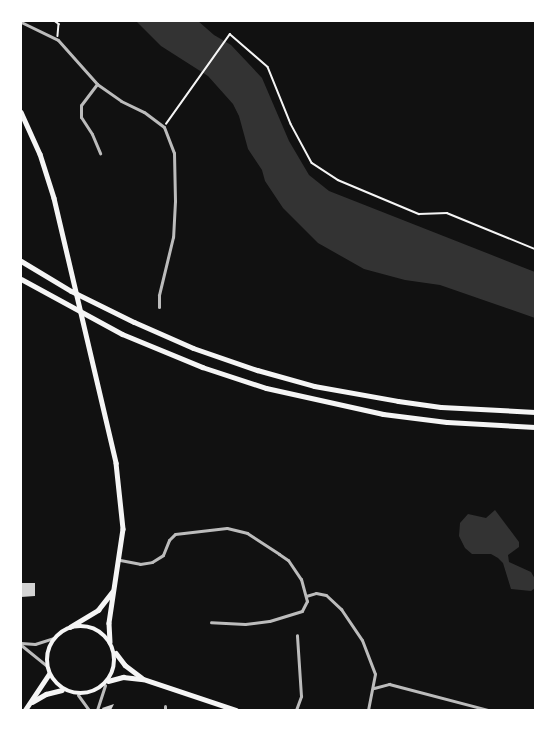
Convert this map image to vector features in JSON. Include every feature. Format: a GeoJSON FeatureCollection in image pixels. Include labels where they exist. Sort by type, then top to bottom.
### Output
{"type":"FeatureCollection","features":[{"type":"Feature","properties":{"kind":"highway"},"geometry":{"type":"LineString","coordinates":[[21,261],[71,291],[153,331],[268,373],[314,386],[398,401],[477,410],[535,412]]}},
{"type":"Feature","properties":{"kind":"highway"},"geometry":{"type":"LineString","coordinates":[[21,279],[122,334],[201,367],[276,390],[354,409],[418,419],[535,427]]}},
{"type":"Feature","properties":{"kind":"main road"},"geometry":{"type":"LineString","coordinates":[[21,112],[46,171],[112,441],[122,504],[123,529],[120,560],[108,623],[110,642]]}},
{"type":"Feature","properties":{"kind":"main road"},"geometry":{"type":"LineString","coordinates":[[62,690],[49,674],[46,665],[49,647],[54,638],[98,610],[114,590]]}},
{"type":"Feature","properties":{"kind":"main road"},"geometry":{"type":"LineString","coordinates":[[70,627],[89,626],[105,635],[125,665],[143,679]]}},
{"type":"Feature","properties":{"kind":"main road"},"geometry":{"type":"LineString","coordinates":[[107,683],[115,667],[114,651]]}},
{"type":"Feature","properties":{"kind":"main road"},"geometry":{"type":"LineString","coordinates":[[25,710],[49,674]]}},
{"type":"Feature","properties":{"kind":"main road"},"geometry":{"type":"LineString","coordinates":[[31,703],[46,694],[62,690],[78,695],[97,691],[107,683],[123,677],[143,679],[236,710]]}},
{"type":"Feature","properties":{"kind":"street"},"geometry":{"type":"LineString","coordinates":[[21,22],[58,40],[97,84],[121,101],[144,111],[164,128],[174,153],[175,201],[173,237],[159,295],[159,307]]}},
{"type":"Feature","properties":{"kind":"street"},"geometry":{"type":"LineString","coordinates":[[97,84],[81,105],[81,117],[100,153]]}},
{"type":"Feature","properties":{"kind":"street"},"geometry":{"type":"LineString","coordinates":[[120,560],[140,564],[152,562],[163,555],[169,540],[175,534],[239,530],[288,560],[301,579],[307,602],[302,611],[269,621],[246,624],[211,622]]}},
{"type":"Feature","properties":{"kind":"street"},"geometry":{"type":"LineString","coordinates":[[306,596],[316,593],[326,595],[341,609],[371,659],[375,674],[368,710]]}},
{"type":"Feature","properties":{"kind":"street"},"geometry":{"type":"LineString","coordinates":[[296,710],[300,696],[297,635]]}},
{"type":"Feature","properties":{"kind":"street"},"geometry":{"type":"LineString","coordinates":[[21,644],[35,644],[54,638]]}},
{"type":"Feature","properties":{"kind":"street"},"geometry":{"type":"LineString","coordinates":[[21,644],[46,665]]}},
{"type":"Feature","properties":{"kind":"street"},"geometry":{"type":"LineString","coordinates":[[97,710],[107,683]]}},
{"type":"Feature","properties":{"kind":"street"},"geometry":{"type":"LineString","coordinates":[[374,688],[389,684],[488,710]]}},
{"type":"Feature","properties":{"kind":"street"},"geometry":{"type":"LineString","coordinates":[[78,695],[89,710]]}},
{"type":"Feature","properties":{"kind":"path"},"geometry":{"type":"LineString","coordinates":[[55,21],[59,24],[58,40]]}},
{"type":"Feature","properties":{"kind":"path"},"geometry":{"type":"LineString","coordinates":[[164,128],[230,34],[268,67],[291,124],[312,163],[338,180],[419,214],[447,213],[535,249]]}},
{"type":"Feature","properties":{"kind":"shaded area"},"geometry":{"type":"Polygon","coordinates":[[[136,21],[198,21],[214,35],[231,45],[262,78],[289,141],[309,175],[329,191],[535,272],[535,318],[440,285],[405,280],[364,269],[318,243],[283,208],[265,181],[262,170],[248,149],[239,116],[233,104],[208,76],[161,46],[136,21]]]}},
{"type":"Feature","properties":{"kind":"shaded area"},"geometry":{"type":"Polygon","coordinates":[[[495,510],[519,542],[519,547],[508,555],[509,562],[531,572],[535,579],[535,588],[531,591],[511,589],[503,563],[491,554],[472,554],[465,548],[459,536],[460,523],[468,514],[486,518],[495,510]]]}},
{"type":"Feature","properties":{"kind":"building"},"geometry":{"type":"Polygon","coordinates":[[[21,583],[35,583],[35,596],[21,597],[21,583]]]}},
{"type":"Feature","properties":{"kind":"building"},"geometry":{"type":"Polygon","coordinates":[[[114,704],[111,710],[102,708],[114,704]]]}}]}
